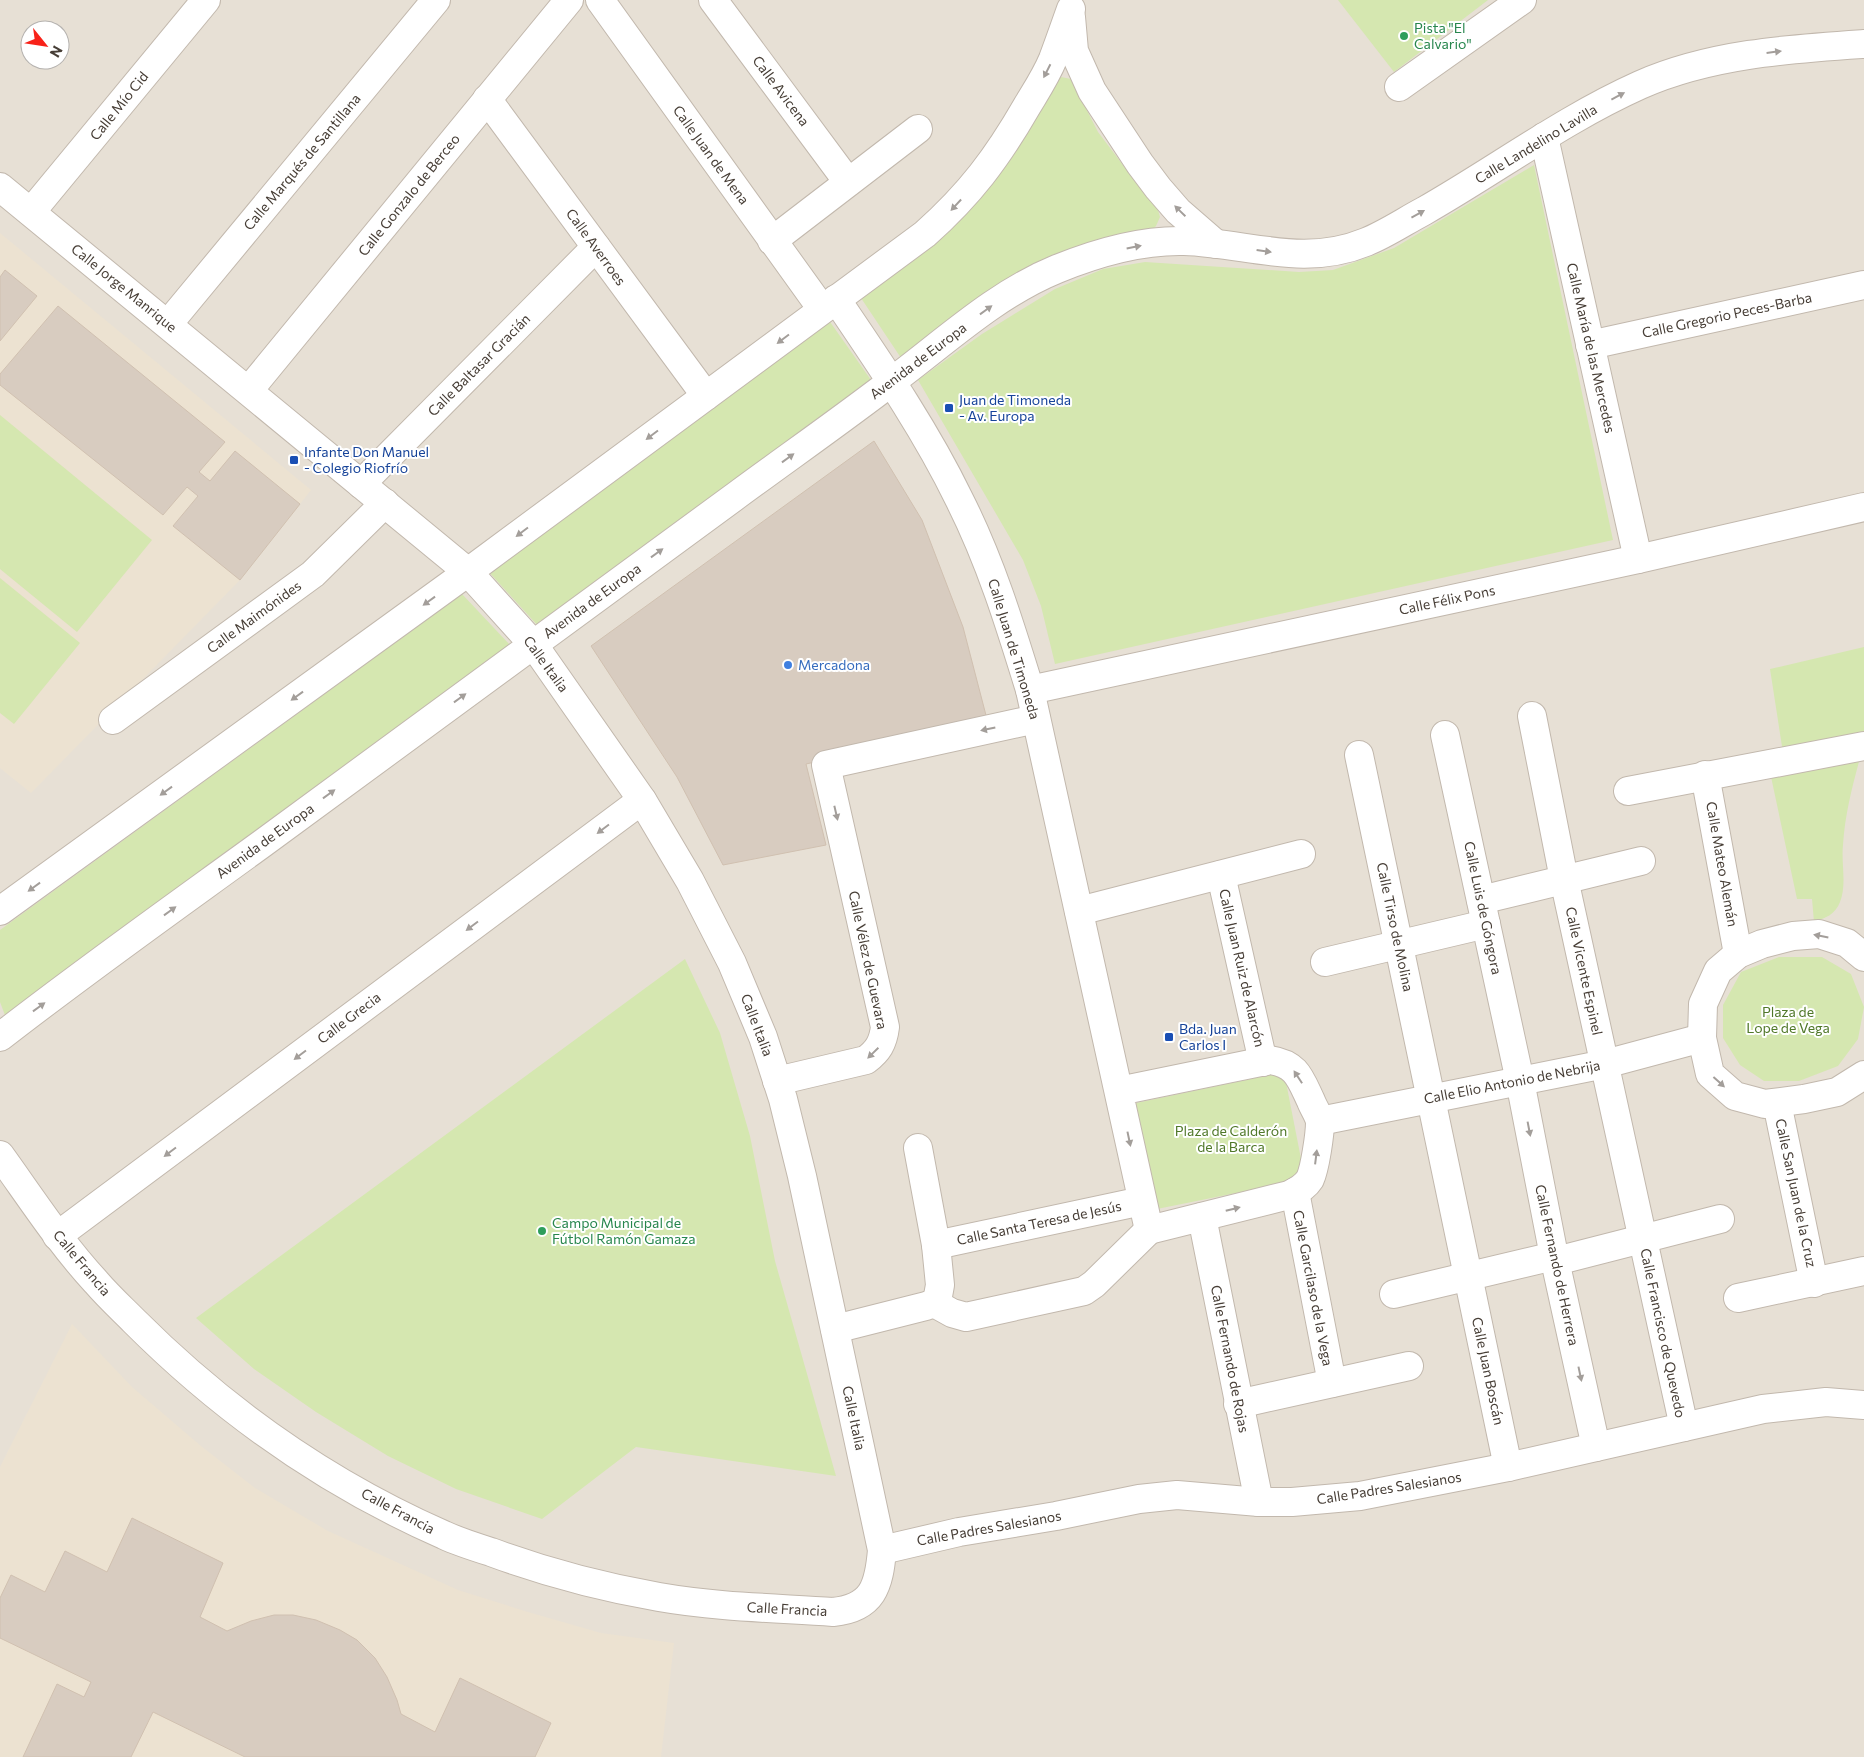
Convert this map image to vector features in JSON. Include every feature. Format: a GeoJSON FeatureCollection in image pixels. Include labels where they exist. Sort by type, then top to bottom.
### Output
{"type":"FeatureCollection","features":[{"type":"Feature","properties":{"kind":"street","name":"Calle Mío Cid"},"geometry":{"type":"LineString","coordinates":[[31,212],[206,0]]}},
{"type":"Feature","properties":{"kind":"street","name":"Calle Marqués de Santillana"},"geometry":{"type":"LineString","coordinates":[[168,324],[436,0]]}},
{"type":"Feature","properties":{"kind":"street","name":"Calle Gonzalo de Berceo"},"geometry":{"type":"LineString","coordinates":[[248,390],[569,0]]}},
{"type":"Feature","properties":{"kind":"street","name":"Calle Juan de Mena"},"geometry":{"type":"LineString","coordinates":[[600,0],[772,240],[829,304]]}},
{"type":"Feature","properties":{"kind":"street","name":"Calle Avicena"},"geometry":{"type":"LineString","coordinates":[[713,0],[848,182]]}},
{"type":"Feature","properties":{"kind":"street"},"geometry":{"type":"LineString","coordinates":[[1399,87],[1522,0]]}},
{"type":"Feature","properties":{"kind":"street"},"geometry":{"type":"LineString","coordinates":[[1072,5],[1074,51],[1092,91],[1158,188],[1178,211],[1216,244]]}},
{"type":"Feature","properties":{"kind":"street"},"geometry":{"type":"LineString","coordinates":[[0,911],[468,572],[931,229],[948,214],[992,164],[1042,82],[1052,61],[1072,5]]}},
{"type":"Feature","properties":{"kind":"street","name":"Calle Landelino Lavilla"},"geometry":{"type":"LineString","coordinates":[[1216,244],[1302,255],[1324,254],[1368,241],[1441,201],[1544,137],[1640,85],[1707,63],[1749,55],[1810,47],[1864,44]]}},
{"type":"Feature","properties":{"kind":"street","name":"Calle Averroes"},"geometry":{"type":"LineString","coordinates":[[487,99],[706,396]]}},
{"type":"Feature","properties":{"kind":"street"},"geometry":{"type":"LineString","coordinates":[[772,240],[918,129]]}},
{"type":"Feature","properties":{"kind":"street","name":"Calle María de las Mercedes"},"geometry":{"type":"LineString","coordinates":[[1544,137],[1638,559]]}},
{"type":"Feature","properties":{"kind":"street","name":"Calle Jorge Manrique"},"geometry":{"type":"LineString","coordinates":[[0,187],[361,484]]}},
{"type":"Feature","properties":{"kind":"street","name":"Avenida de Europa"},"geometry":{"type":"LineString","coordinates":[[0,1037],[892,382],[989,307],[1020,287],[1054,270],[1099,254],[1142,245],[1178,241],[1216,244]]}},
{"type":"Feature","properties":{"kind":"street","name":"Calle Baltasar Gracián"},"geometry":{"type":"LineString","coordinates":[[361,484],[596,247]]}},
{"type":"Feature","properties":{"kind":"street","name":"Calle Gregorio Peces-Barba"},"geometry":{"type":"LineString","coordinates":[[1590,344],[1864,285]]}},
{"type":"Feature","properties":{"kind":"street","name":"Calle Juan de Timoneda"},"geometry":{"type":"LineString","coordinates":[[829,304],[892,382],[933,449],[960,499],[980,543],[1003,603],[1030,690],[1119,1091]]}},
{"type":"Feature","properties":{"kind":"street","name":"Calle Italia"},"geometry":{"type":"LineString","coordinates":[[361,484],[468,572],[533,644],[642,800],[690,881],[732,963],[763,1037],[777,1081],[802,1176],[882,1550]]}},
{"type":"Feature","properties":{"kind":"street","name":"Calle Maimónides"},"geometry":{"type":"LineString","coordinates":[[113,720],[313,574],[385,504]]}},
{"type":"Feature","properties":{"kind":"street","name":"Calle Félix Pons"},"geometry":{"type":"LineString","coordinates":[[1030,690],[1638,559],[1864,507]]}},
{"type":"Feature","properties":{"kind":"street","name":"Calle Vicente Espinel"},"geometry":{"type":"LineString","coordinates":[[1532,716],[1564,879],[1604,1064]]}},
{"type":"Feature","properties":{"kind":"street","name":"Calle Vélez de Guevara"},"geometry":{"type":"LineString","coordinates":[[777,1081],[866,1060],[876,1052],[883,1040],[885,1027],[826,765],[1036,718]]}},
{"type":"Feature","properties":{"kind":"street","name":"Calle Luis de Góngora"},"geometry":{"type":"LineString","coordinates":[[1445,735],[1520,1081]]}},
{"type":"Feature","properties":{"kind":"street"},"geometry":{"type":"LineString","coordinates":[[1628,791],[1864,746]]}},
{"type":"Feature","properties":{"kind":"street","name":"Calle Tirso de Molina"},"geometry":{"type":"LineString","coordinates":[[1360,755],[1430,1098]]}},
{"type":"Feature","properties":{"kind":"street","name":"Calle Mateo Alemán"},"geometry":{"type":"LineString","coordinates":[[1706,775],[1738,954]]}},
{"type":"Feature","properties":{"kind":"street","name":"Calle Grecia"},"geometry":{"type":"LineString","coordinates":[[57,1236],[642,800]]}},
{"type":"Feature","properties":{"kind":"street","name":"Calle Juan Ruiz de Alarcón"},"geometry":{"type":"LineString","coordinates":[[1079,910],[1301,854]]}},
{"type":"Feature","properties":{"kind":"street"},"geometry":{"type":"LineString","coordinates":[[1324,962],[1398,946],[1564,879],[1641,861]]}},
{"type":"Feature","properties":{"kind":"street","name":"Calle Juan Ruiz de Alarcón"},"geometry":{"type":"LineString","coordinates":[[1221,874],[1263,1062]]}},
{"type":"Feature","properties":{"kind":"street"},"geometry":{"type":"LineString","coordinates":[[1864,957],[1847,943],[1819,934],[1793,936],[1762,944],[1738,954],[1718,971],[1703,1004],[1702,1038],[1710,1074],[1735,1096],[1765,1104],[1837,1092],[1864,1075]]}},
{"type":"Feature","properties":{"kind":"street","name":"Calle Elio Antonio de Nebrija"},"geometry":{"type":"LineString","coordinates":[[1320,1120],[1604,1064],[1702,1038]]}},
{"type":"Feature","properties":{"kind":"street"},"geometry":{"type":"LineString","coordinates":[[835,1329],[934,1303],[952,1313],[966,1317],[1084,1291],[1094,1284],[1148,1230],[1289,1195],[1301,1190],[1309,1180],[1314,1167],[1320,1120],[1298,1074],[1290,1067],[1270,1060],[1119,1091],[1148,1230]]}},
{"type":"Feature","properties":{"kind":"street","name":"Calle Francisco de Quevedo"},"geometry":{"type":"LineString","coordinates":[[1604,1064],[1684,1427]]}},
{"type":"Feature","properties":{"kind":"street","name":"Calle Fernando de Herrera"},"geometry":{"type":"LineString","coordinates":[[1520,1081],[1555,1258],[1596,1448]]}},
{"type":"Feature","properties":{"kind":"street","name":"Calle Juan Boscán"},"geometry":{"type":"LineString","coordinates":[[1430,1098],[1508,1467]]}},
{"type":"Feature","properties":{"kind":"street","name":"Calle San Juan de la Cruz"},"geometry":{"type":"LineString","coordinates":[[1777,1103],[1814,1283]]}},
{"type":"Feature","properties":{"kind":"street"},"geometry":{"type":"LineString","coordinates":[[918,1148],[936,1245],[940,1286],[934,1303]]}},
{"type":"Feature","properties":{"kind":"street","name":"Calle Francia"},"geometry":{"type":"LineString","coordinates":[[0,1155],[57,1236],[96,1284],[159,1346],[221,1400],[284,1447],[376,1501],[445,1536],[518,1562],[594,1584],[660,1597],[711,1604],[832,1612],[849,1610],[864,1601],[873,1590],[880,1575],[882,1550]]}},
{"type":"Feature","properties":{"kind":"street","name":"Calle Garcilaso de la Vega"},"geometry":{"type":"LineString","coordinates":[[1295,1192],[1332,1383]]}},
{"type":"Feature","properties":{"kind":"street","name":"Calle Santa Teresa de Jesús"},"geometry":{"type":"LineString","coordinates":[[936,1245],[1142,1201]]}},
{"type":"Feature","properties":{"kind":"street","name":"Calle Fernando de Rojas"},"geometry":{"type":"LineString","coordinates":[[1202,1217],[1258,1502]]}},
{"type":"Feature","properties":{"kind":"street","name":"Calle Francisco de Quevedo"},"geometry":{"type":"LineString","coordinates":[[1555,1258],[1720,1219]]}},
{"type":"Feature","properties":{"kind":"street"},"geometry":{"type":"LineString","coordinates":[[1394,1294],[1555,1258]]}},
{"type":"Feature","properties":{"kind":"street","name":"Calle San Juan de la Cruz"},"geometry":{"type":"LineString","coordinates":[[1738,1298],[1864,1271]]}},
{"type":"Feature","properties":{"kind":"street","name":"Calle Garcilaso de la Vega"},"geometry":{"type":"LineString","coordinates":[[1238,1404],[1409,1366]]}},
{"type":"Feature","properties":{"kind":"street","name":"Calle Padres Salesianos"},"geometry":{"type":"LineString","coordinates":[[882,1550],[959,1532],[1056,1516],[1139,1499],[1177,1495],[1258,1502],[1317,1501],[1360,1496],[1508,1467],[1763,1409],[1826,1402],[1864,1405]]}},
{"type":"Feature","properties":{"kind":"shaded area"},"geometry":{"type":"Polygon","coordinates":[[[0,0],[1864,0],[1864,1757],[0,1757],[0,0]]]}},
{"type":"Feature","properties":{"kind":"shaded area"},"geometry":{"type":"Polygon","coordinates":[[[0,233],[311,490],[240,580],[31,793],[0,768],[0,233]]]}},
{"type":"Feature","properties":{"kind":"shaded area"},"geometry":{"type":"Polygon","coordinates":[[[72,1324],[132,1387],[201,1446],[255,1488],[328,1531],[458,1590],[601,1633],[674,1643],[661,1757],[0,1757],[0,1467],[72,1324]]]}},
{"type":"Feature","properties":{"kind":"green space","name":"Pista \"El Calvario\""},"geometry":{"type":"Polygon","coordinates":[[[1338,0],[1488,0],[1394,72],[1338,0]]]}},
{"type":"Feature","properties":{"kind":"green space"},"geometry":{"type":"Polygon","coordinates":[[[1061,77],[1071,79],[1098,132],[1126,169],[1156,203],[1160,217],[1156,226],[1150,232],[901,358],[859,295],[1051,83],[1061,77]]]}},
{"type":"Feature","properties":{"kind":"green space"},"geometry":{"type":"Polygon","coordinates":[[[1534,165],[1613,540],[1055,664],[1041,606],[1023,560],[918,380],[982,334],[1055,289],[1103,269],[1145,262],[1299,272],[1333,270],[1394,248],[1534,165]]]}},
{"type":"Feature","properties":{"kind":"green space"},"geometry":{"type":"Polygon","coordinates":[[[828,319],[871,380],[539,627],[488,571],[828,319]]]}},
{"type":"Feature","properties":{"kind":"green space"},"geometry":{"type":"Polygon","coordinates":[[[0,415],[152,540],[77,632],[0,569],[0,415]]]}},
{"type":"Feature","properties":{"kind":"green space"},"geometry":{"type":"Polygon","coordinates":[[[0,578],[80,643],[14,724],[0,713],[0,578]]]}},
{"type":"Feature","properties":{"kind":"green space"},"geometry":{"type":"Polygon","coordinates":[[[462,594],[510,645],[6,1018],[0,1002],[0,930],[462,594]]]}},
{"type":"Feature","properties":{"kind":"green space"},"geometry":{"type":"Polygon","coordinates":[[[1864,647],[1864,737],[1783,753],[1770,669],[1864,647]]]}},
{"type":"Feature","properties":{"kind":"green space"},"geometry":{"type":"Polygon","coordinates":[[[1861,754],[1852,788],[1844,833],[1842,895],[1838,906],[1832,913],[1814,922],[1812,899],[1797,899],[1770,772],[1861,754]]]}},
{"type":"Feature","properties":{"kind":"green space","name":"Plaza de Lope de Vega"},"geometry":{"type":"Polygon","coordinates":[[[1779,957],[1822,957],[1851,974],[1864,1007],[1858,1039],[1838,1066],[1799,1081],[1764,1081],[1740,1065],[1723,1038],[1723,1005],[1741,972],[1779,957]]]}},
{"type":"Feature","properties":{"kind":"green space","name":"Campo Municipal de Fútbol Ramón Gamaza"},"geometry":{"type":"Polygon","coordinates":[[[685,959],[720,1033],[750,1136],[775,1261],[836,1476],[636,1447],[542,1519],[456,1489],[388,1456],[316,1412],[254,1369],[196,1318],[685,959]]]}},
{"type":"Feature","properties":{"kind":"green space","name":"Plaza de Calderón de la Barca"},"geometry":{"type":"Polygon","coordinates":[[[1284,1072],[1305,1179],[1157,1209],[1136,1103],[1284,1072]]]}},
{"type":"Feature","properties":{"kind":"building"},"geometry":{"type":"Polygon","coordinates":[[[5,270],[37,296],[0,341],[0,277],[5,270]]]}},
{"type":"Feature","properties":{"kind":"building"},"geometry":{"type":"Polygon","coordinates":[[[58,306],[225,442],[199,472],[210,481],[235,451],[300,504],[240,580],[173,526],[198,496],[187,487],[163,515],[0,385],[0,374],[58,306]]]}},
{"type":"Feature","properties":{"kind":"building","name":"Mercadona"},"geometry":{"type":"Polygon","coordinates":[[[874,441],[922,520],[963,627],[988,723],[806,764],[826,845],[723,865],[677,777],[591,646],[874,441]]]}},
{"type":"Feature","properties":{"kind":"building"},"geometry":{"type":"Polygon","coordinates":[[[132,1518],[223,1563],[200,1617],[227,1631],[251,1621],[274,1615],[293,1615],[316,1620],[340,1630],[357,1640],[375,1658],[387,1677],[401,1714],[435,1732],[460,1678],[551,1723],[535,1757],[245,1757],[153,1712],[131,1757],[23,1757],[57,1684],[84,1697],[91,1682],[0,1638],[0,1598],[11,1575],[45,1592],[65,1551],[107,1572],[132,1518]]]}},
{"type":"Feature","properties":{"kind":"place","name":"Pista \"El Calvario\""},"geometry":{"type":"Point","coordinates":[1404,36]}},
{"type":"Feature","properties":{"kind":"place","name":"Juan de Timoneda - Av. Europa"},"geometry":{"type":"Point","coordinates":[949,408]}},
{"type":"Feature","properties":{"kind":"place","name":"Infante Don Manuel - Colegio Riofrío"},"geometry":{"type":"Point","coordinates":[294,460]}},
{"type":"Feature","properties":{"kind":"place","name":"Mercadona"},"geometry":{"type":"Point","coordinates":[788,665]}},
{"type":"Feature","properties":{"kind":"place","name":"Bda. Juan Carlos I"},"geometry":{"type":"Point","coordinates":[1169,1037]}},
{"type":"Feature","properties":{"kind":"place","name":"Campo Municipal de Fútbol Ramón Gamaza"},"geometry":{"type":"Point","coordinates":[542,1231]}}]}
